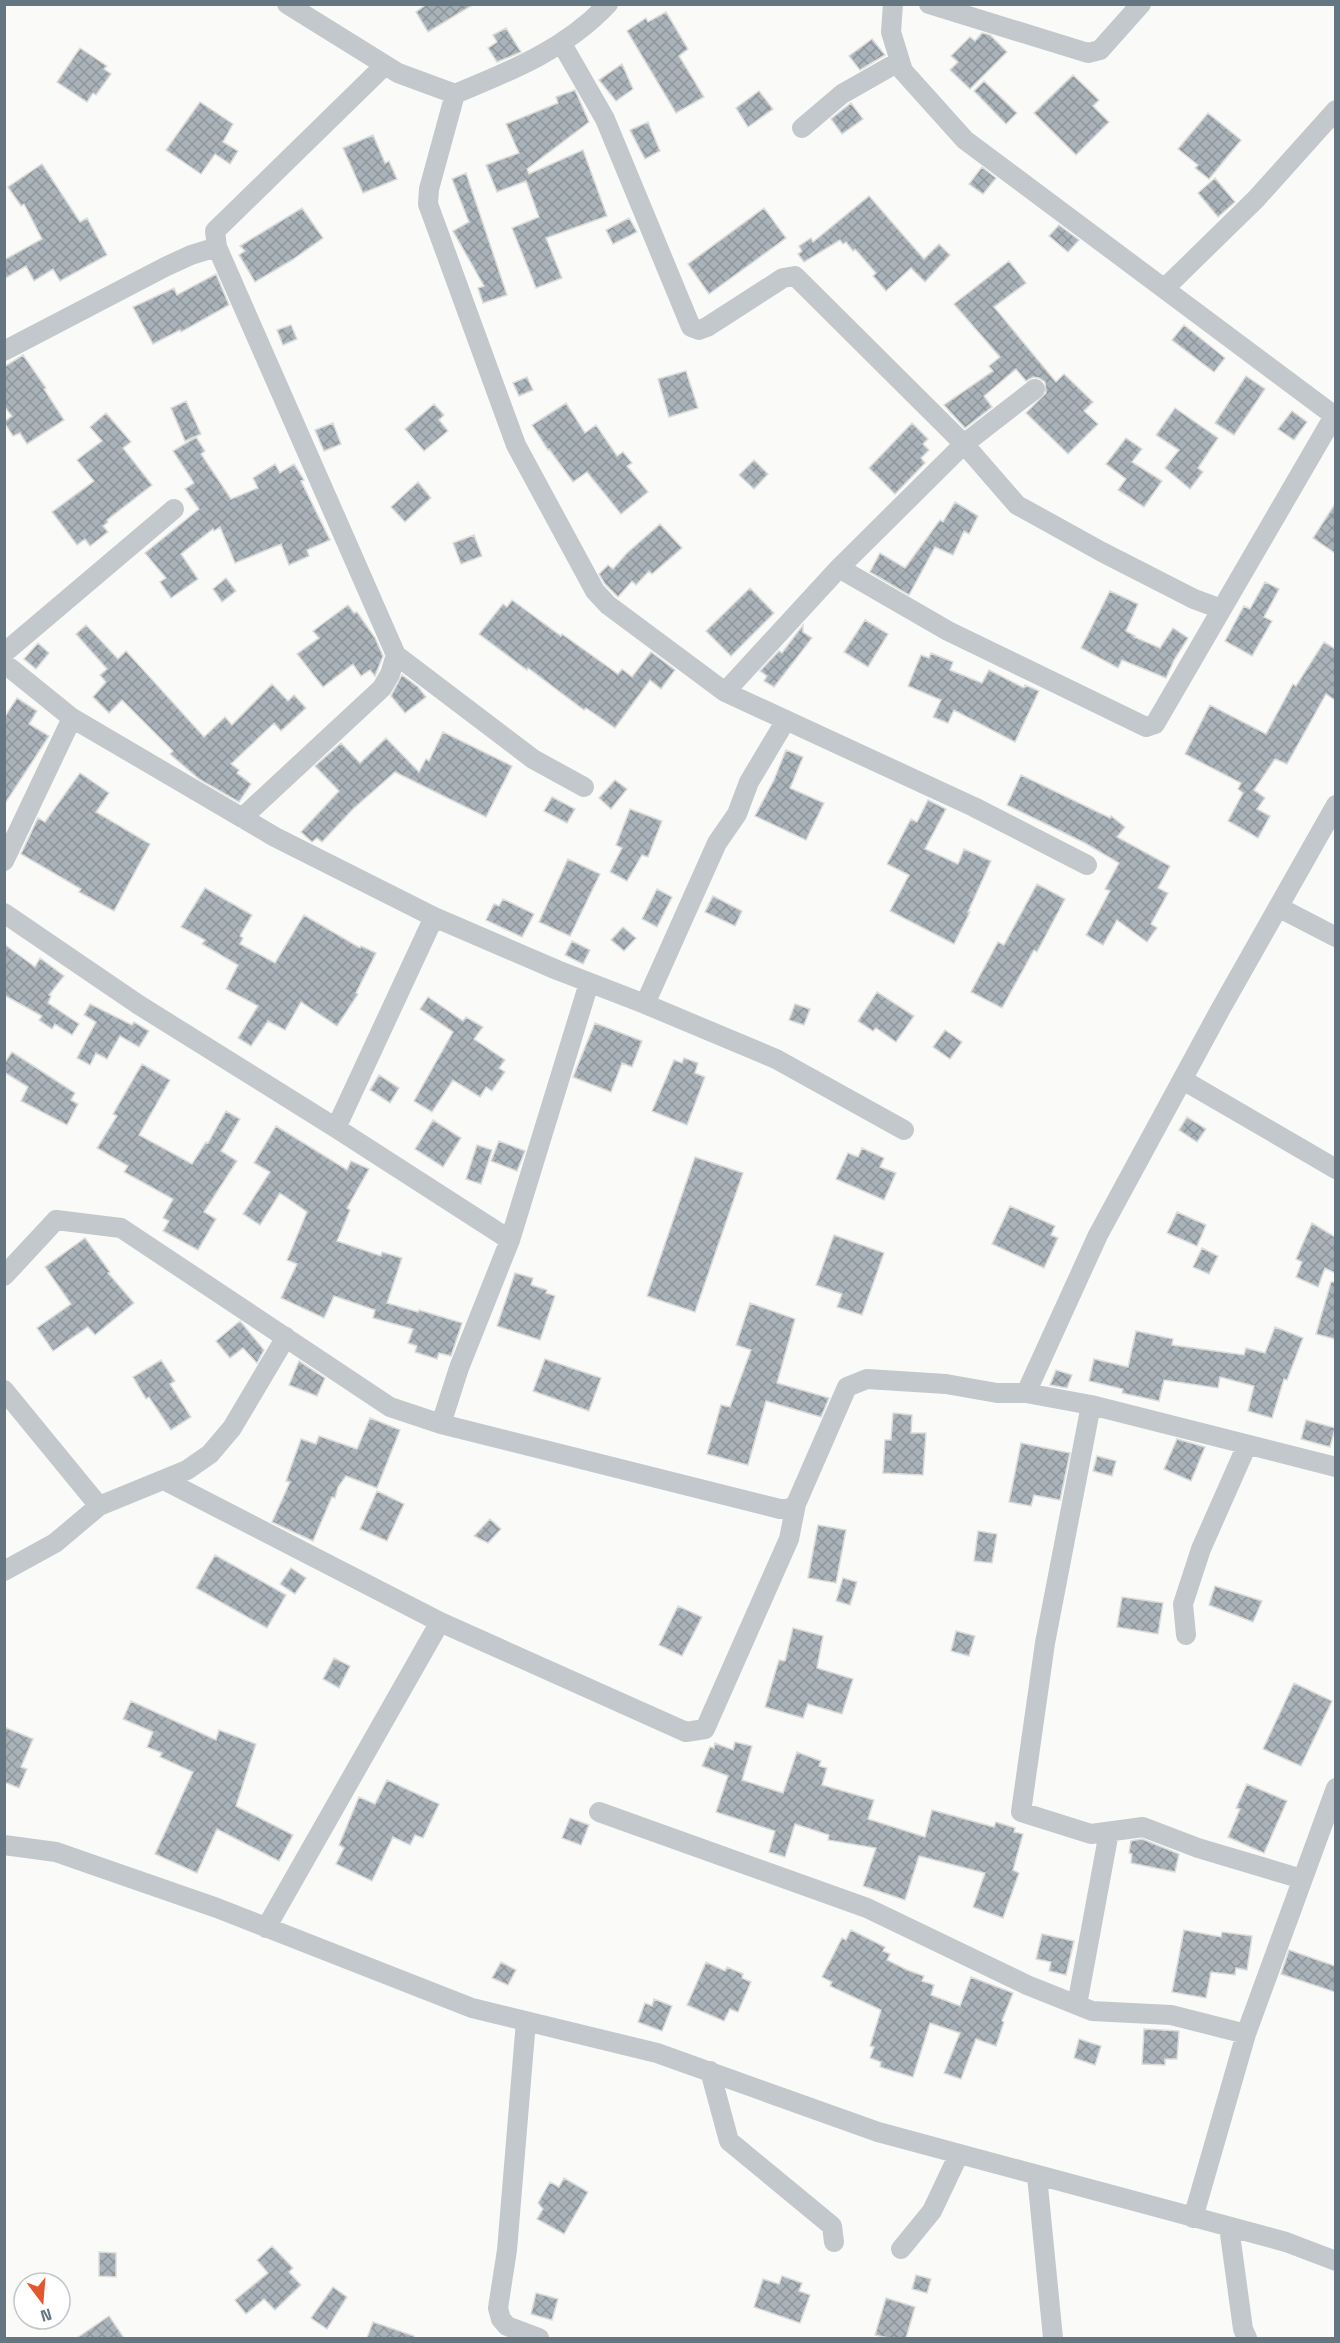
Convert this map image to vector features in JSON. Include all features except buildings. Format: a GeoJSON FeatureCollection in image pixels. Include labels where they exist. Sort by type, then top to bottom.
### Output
{"type":"FeatureCollection","features":[{"type":"Feature","properties":{"kind":"street"},"geometry":{"type":"LineString","coordinates":[[287,4],[398,73],[455,94],[521,66],[562,44],[597,17],[609,4]]}},
{"type":"Feature","properties":{"kind":"street"},"geometry":{"type":"LineString","coordinates":[[839,568],[948,631],[1146,728],[1155,724],[1335,417],[965,140],[903,71],[891,32],[893,4]]}},
{"type":"Feature","properties":{"kind":"street"},"geometry":{"type":"LineString","coordinates":[[930,4],[1088,53],[1100,50],[1140,4]]}},
{"type":"Feature","properties":{"kind":"street"},"geometry":{"type":"LineString","coordinates":[[562,44],[605,119],[691,327],[699,330],[707,327],[783,278],[795,276],[964,444],[1017,505],[1194,599],[1221,609]]}},
{"type":"Feature","properties":{"kind":"street"},"geometry":{"type":"LineString","coordinates":[[802,128],[842,94],[900,61]]}},
{"type":"Feature","properties":{"kind":"street"},"geometry":{"type":"LineString","coordinates":[[385,65],[215,231],[217,247],[396,655],[533,759],[584,787]]}},
{"type":"Feature","properties":{"kind":"street"},"geometry":{"type":"LineString","coordinates":[[455,94],[429,189],[428,204],[516,445],[595,591],[608,605],[725,692],[974,807],[1087,865]]}},
{"type":"Feature","properties":{"kind":"street"},"geometry":{"type":"LineString","coordinates":[[1165,288],[1256,200],[1335,110]]}},
{"type":"Feature","properties":{"kind":"street"},"geometry":{"type":"LineString","coordinates":[[4,351],[165,267],[191,255],[217,247]]}},
{"type":"Feature","properties":{"kind":"street"},"geometry":{"type":"LineString","coordinates":[[725,692],[839,568],[964,444],[1035,389]]}},
{"type":"Feature","properties":{"kind":"street"},"geometry":{"type":"LineString","coordinates":[[4,653],[174,509]]}},
{"type":"Feature","properties":{"kind":"street"},"geometry":{"type":"LineString","coordinates":[[242,818],[382,688],[390,674],[396,655]]}},
{"type":"Feature","properties":{"kind":"street"},"geometry":{"type":"LineString","coordinates":[[4,663],[72,718],[275,837],[434,917],[776,1059],[904,1130]]}},
{"type":"Feature","properties":{"kind":"street"},"geometry":{"type":"LineString","coordinates":[[4,861],[72,718]]}},
{"type":"Feature","properties":{"kind":"street"},"geometry":{"type":"LineString","coordinates":[[645,1004],[717,843],[737,814],[749,782],[786,720]]}},
{"type":"Feature","properties":{"kind":"street"},"geometry":{"type":"LineString","coordinates":[[1026,1393],[1098,1234],[1335,805]]}},
{"type":"Feature","properties":{"kind":"street"},"geometry":{"type":"LineString","coordinates":[[1278,907],[1335,937]]}},
{"type":"Feature","properties":{"kind":"street"},"geometry":{"type":"LineString","coordinates":[[4,913],[139,1005],[510,1240]]}},
{"type":"Feature","properties":{"kind":"street"},"geometry":{"type":"LineString","coordinates":[[336,1128],[434,917]]}},
{"type":"Feature","properties":{"kind":"street"},"geometry":{"type":"LineString","coordinates":[[441,1424],[459,1368],[510,1240],[589,983]]}},
{"type":"Feature","properties":{"kind":"street"},"geometry":{"type":"LineString","coordinates":[[1183,1080],[1335,1169]]}},
{"type":"Feature","properties":{"kind":"street"},"geometry":{"type":"LineString","coordinates":[[4,1276],[56,1220],[121,1228],[390,1407],[441,1424],[780,1509],[789,1509],[796,1504]]}},
{"type":"Feature","properties":{"kind":"street"},"geometry":{"type":"LineString","coordinates":[[4,1571],[56,1544],[99,1506],[187,1470],[210,1454],[232,1428],[286,1337]]}},
{"type":"Feature","properties":{"kind":"street"},"geometry":{"type":"LineString","coordinates":[[164,1480],[440,1622],[686,1732],[705,1729],[789,1539],[796,1504],[847,1386],[867,1379],[946,1384],[997,1393],[1026,1393],[1090,1405],[1335,1467]]}},
{"type":"Feature","properties":{"kind":"street"},"geometry":{"type":"LineString","coordinates":[[4,1390],[99,1506]]}},
{"type":"Feature","properties":{"kind":"street"},"geometry":{"type":"LineString","coordinates":[[1090,1405],[1045,1643],[1021,1812],[1091,1834],[1143,1827],[1198,1848],[1302,1879]]}},
{"type":"Feature","properties":{"kind":"street"},"geometry":{"type":"LineString","coordinates":[[1186,1635],[1183,1604],[1201,1549],[1247,1445]]}},
{"type":"Feature","properties":{"kind":"street"},"geometry":{"type":"LineString","coordinates":[[266,1928],[440,1622]]}},
{"type":"Feature","properties":{"kind":"street"},"geometry":{"type":"LineString","coordinates":[[1193,2217],[1246,2034],[1335,1788]]}},
{"type":"Feature","properties":{"kind":"street"},"geometry":{"type":"LineString","coordinates":[[599,1812],[867,1908],[1027,1986],[1092,2011],[1171,2015],[1246,2034]]}},
{"type":"Feature","properties":{"kind":"street"},"geometry":{"type":"LineString","coordinates":[[1077,2005],[1109,1832]]}},
{"type":"Feature","properties":{"kind":"street"},"geometry":{"type":"LineString","coordinates":[[4,1845],[56,1852],[266,1928],[472,2008],[657,2053],[878,2132],[1286,2242],[1335,2260]]}},
{"type":"Feature","properties":{"kind":"street"},"geometry":{"type":"LineString","coordinates":[[526,2021],[507,2250],[498,2308],[501,2319],[507,2326],[539,2338]]}},
{"type":"Feature","properties":{"kind":"street"},"geometry":{"type":"LineString","coordinates":[[710,2071],[729,2141],[832,2226],[834,2242]]}},
{"type":"Feature","properties":{"kind":"street"},"geometry":{"type":"LineString","coordinates":[[901,2249],[932,2211],[959,2154]]}},
{"type":"Feature","properties":{"kind":"street"},"geometry":{"type":"LineString","coordinates":[[1037,2176],[1053,2338]]}},
{"type":"Feature","properties":{"kind":"street"},"geometry":{"type":"LineString","coordinates":[[1229,2227],[1243,2329],[1247,2338]]}}]}
